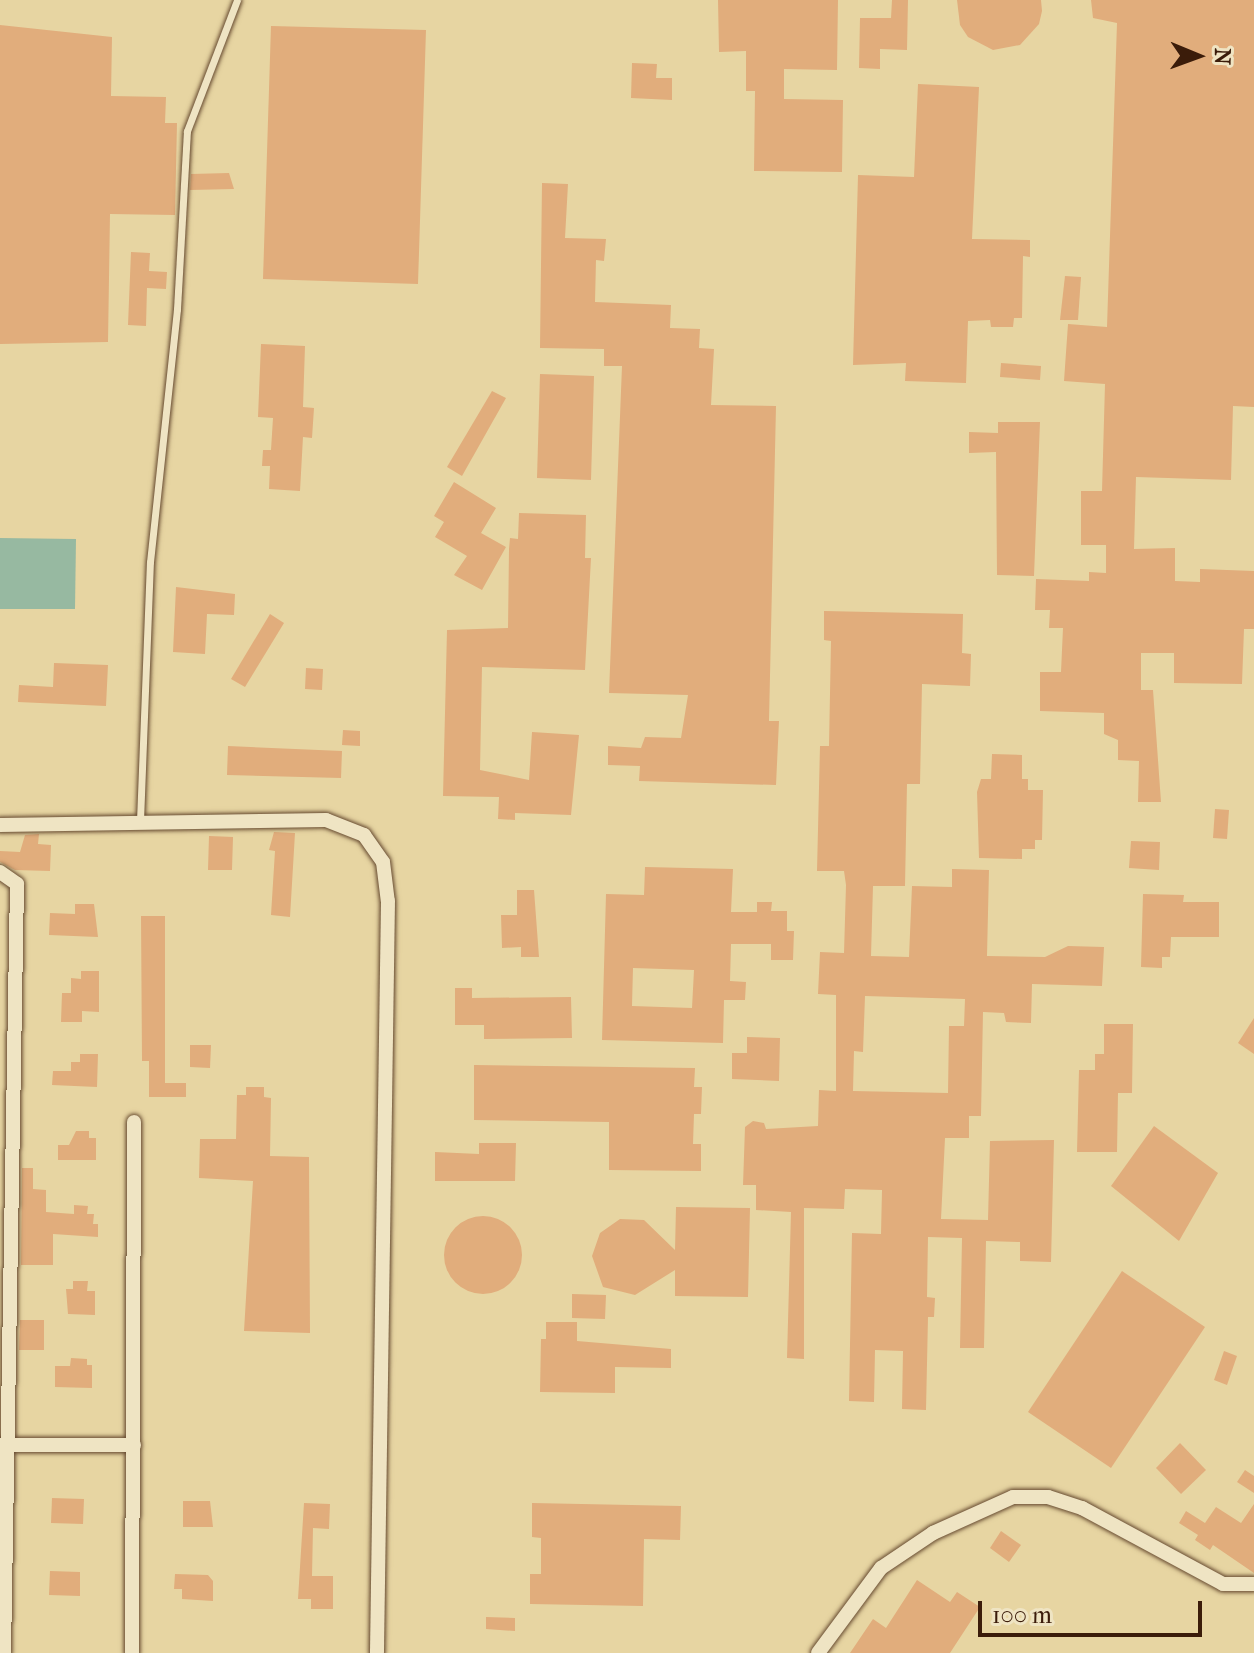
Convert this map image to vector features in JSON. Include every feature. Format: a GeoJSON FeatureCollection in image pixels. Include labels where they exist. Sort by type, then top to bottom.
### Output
{"type":"FeatureCollection","features":[{"type":"Feature","properties":{"kind":"street"},"geometry":{"type":"LineString","coordinates":[[0,825],[326,820],[364,835],[383,862],[388,901],[377,1653]]}},
{"type":"Feature","properties":{"kind":"street"},"geometry":{"type":"LineString","coordinates":[[0,872],[17,884],[4,1445],[4,1653]]}},
{"type":"Feature","properties":{"kind":"street"},"geometry":{"type":"LineString","coordinates":[[132,1653],[134,1122]]}},
{"type":"Feature","properties":{"kind":"street"},"geometry":{"type":"LineString","coordinates":[[4,1445],[134,1445]]}},
{"type":"Feature","properties":{"kind":"street"},"geometry":{"type":"LineString","coordinates":[[818,1653],[881,1568],[933,1533],[1013,1497],[1048,1497],[1082,1508],[1223,1584],[1254,1584]]}},
{"type":"Feature","properties":{"kind":"lane"},"geometry":{"type":"LineString","coordinates":[[140,821],[150,562],[174,339],[187,131],[237,0]]}},
{"type":"Feature","properties":{"kind":"shaded area"},"geometry":{"type":"Polygon","coordinates":[[[0,538],[76,539],[75,609],[0,609],[0,538]]]}},
{"type":"Feature","properties":{"kind":"building"},"geometry":{"type":"Polygon","coordinates":[[[718,0],[838,0],[837,70],[784,69],[784,99],[843,100],[842,172],[754,171],[755,91],[746,91],[746,51],[719,52],[718,0]]]}},
{"type":"Feature","properties":{"kind":"building"},"geometry":{"type":"Polygon","coordinates":[[[892,0],[908,0],[907,50],[880,49],[880,69],[859,68],[860,18],[891,18],[892,0]]]}},
{"type":"Feature","properties":{"kind":"building"},"geometry":{"type":"Polygon","coordinates":[[[957,0],[1041,0],[1042,11],[1039,24],[1020,45],[993,50],[968,37],[960,25],[957,0]]]}},
{"type":"Feature","properties":{"kind":"building"},"geometry":{"type":"Polygon","coordinates":[[[1091,0],[1254,0],[1254,407],[1233,406],[1231,480],[1136,477],[1134,549],[1175,548],[1175,581],[1200,582],[1200,569],[1254,571],[1254,629],[1244,629],[1242,684],[1174,683],[1174,653],[1141,653],[1141,690],[1153,690],[1161,802],[1138,802],[1139,761],[1118,760],[1118,740],[1104,734],[1104,713],[1040,711],[1040,672],[1061,672],[1063,628],[1049,628],[1050,610],[1035,610],[1036,579],[1089,581],[1089,572],[1106,573],[1106,545],[1081,545],[1081,491],[1102,491],[1105,384],[1064,381],[1068,324],[1107,327],[1117,23],[1093,18],[1091,0]]]}},
{"type":"Feature","properties":{"kind":"building"},"geometry":{"type":"Polygon","coordinates":[[[0,25],[112,37],[111,96],[166,97],[165,123],[177,123],[175,215],[110,214],[108,342],[0,344],[0,25]]]}},
{"type":"Feature","properties":{"kind":"building"},"geometry":{"type":"Polygon","coordinates":[[[271,26],[426,30],[418,284],[263,279],[271,26]]]}},
{"type":"Feature","properties":{"kind":"building"},"geometry":{"type":"Polygon","coordinates":[[[632,63],[657,64],[656,78],[672,78],[672,100],[631,98],[632,63]]]}},
{"type":"Feature","properties":{"kind":"building"},"geometry":{"type":"Polygon","coordinates":[[[918,84],[979,87],[972,239],[1030,240],[1030,257],[1023,256],[1022,318],[1014,318],[1013,327],[991,327],[990,320],[968,321],[966,383],[905,381],[906,363],[853,365],[858,175],[914,177],[918,84]]]}},
{"type":"Feature","properties":{"kind":"building"},"geometry":{"type":"Polygon","coordinates":[[[229,173],[234,189],[190,190],[191,174],[229,173]]]}},
{"type":"Feature","properties":{"kind":"building"},"geometry":{"type":"Polygon","coordinates":[[[542,183],[568,184],[565,238],[606,239],[604,261],[596,260],[595,302],[671,305],[670,328],[700,329],[699,348],[714,349],[711,405],[776,406],[769,721],[779,721],[776,785],[639,781],[640,766],[608,765],[608,746],[641,748],[645,737],[681,738],[688,695],[609,693],[622,366],[604,366],[604,349],[540,348],[542,183]]]}},
{"type":"Feature","properties":{"kind":"building"},"geometry":{"type":"Polygon","coordinates":[[[131,252],[150,253],[149,271],[167,272],[166,289],[147,288],[146,326],[128,325],[131,252]]]}},
{"type":"Feature","properties":{"kind":"building"},"geometry":{"type":"Polygon","coordinates":[[[1065,276],[1081,277],[1078,320],[1060,320],[1065,276]]]}},
{"type":"Feature","properties":{"kind":"building"},"geometry":{"type":"Polygon","coordinates":[[[261,344],[305,346],[303,407],[314,408],[312,438],[303,437],[300,491],[269,489],[270,466],[262,466],[263,450],[271,450],[273,418],[258,417],[261,344]]]}},
{"type":"Feature","properties":{"kind":"building"},"geometry":{"type":"Polygon","coordinates":[[[1001,363],[1041,366],[1040,380],[1000,377],[1001,363]]]}},
{"type":"Feature","properties":{"kind":"building"},"geometry":{"type":"Polygon","coordinates":[[[540,374],[594,376],[591,480],[537,478],[540,374]]]}},
{"type":"Feature","properties":{"kind":"building"},"geometry":{"type":"Polygon","coordinates":[[[492,391],[506,398],[462,476],[447,467],[492,391]]]}},
{"type":"Feature","properties":{"kind":"building"},"geometry":{"type":"Polygon","coordinates":[[[998,422],[1040,422],[1034,576],[997,575],[996,452],[969,453],[969,432],[998,433],[998,422]]]}},
{"type":"Feature","properties":{"kind":"building"},"geometry":{"type":"Polygon","coordinates":[[[454,482],[496,508],[481,533],[506,547],[482,590],[454,575],[467,556],[435,537],[444,522],[434,516],[454,482]]]}},
{"type":"Feature","properties":{"kind":"building"},"geometry":{"type":"Polygon","coordinates":[[[519,513],[586,515],[585,558],[591,558],[585,670],[482,667],[480,770],[529,780],[532,732],[579,735],[571,815],[515,813],[515,820],[498,819],[499,797],[443,796],[447,630],[508,628],[510,538],[518,539],[519,513]]]}},
{"type":"Feature","properties":{"kind":"building"},"geometry":{"type":"Polygon","coordinates":[[[176,587],[235,594],[234,615],[207,614],[205,654],[173,652],[176,587]]]}},
{"type":"Feature","properties":{"kind":"building"},"geometry":{"type":"Polygon","coordinates":[[[824,611],[963,614],[962,653],[971,654],[970,686],[922,684],[920,784],[907,784],[905,886],[873,886],[871,956],[909,957],[912,886],[952,887],[952,869],[989,870],[987,956],[1045,957],[1068,946],[1104,947],[1102,986],[1032,984],[1031,1023],[1006,1022],[1004,1013],[983,1012],[981,1116],[969,1116],[969,1138],[945,1138],[941,1219],[988,1220],[990,1141],[1054,1140],[1051,1262],[1020,1261],[1020,1242],[986,1241],[984,1348],[960,1348],[962,1238],[928,1237],[927,1297],[935,1298],[934,1317],[928,1317],[926,1410],[902,1409],[903,1351],[875,1350],[874,1402],[849,1401],[852,1233],[881,1234],[882,1190],[845,1189],[844,1209],[804,1208],[804,1359],[787,1358],[791,1212],[756,1210],[756,1185],[743,1185],[745,1127],[753,1121],[764,1123],[766,1129],[818,1126],[819,1090],[836,1091],[836,995],[818,994],[820,952],[844,953],[846,885],[844,871],[817,871],[820,746],[829,746],[831,641],[824,640],[824,611]],[[865,996],[863,1052],[854,1051],[853,1091],[948,1093],[949,1026],[964,1026],[965,999],[865,996]]]}},
{"type":"Feature","properties":{"kind":"building"},"geometry":{"type":"Polygon","coordinates":[[[270,614],[284,623],[245,687],[231,679],[270,614]]]}},
{"type":"Feature","properties":{"kind":"building"},"geometry":{"type":"Polygon","coordinates":[[[54,663],[108,665],[106,706],[18,702],[19,685],[53,687],[54,663]]]}},
{"type":"Feature","properties":{"kind":"building"},"geometry":{"type":"Polygon","coordinates":[[[306,668],[323,669],[322,690],[305,689],[306,668]]]}},
{"type":"Feature","properties":{"kind":"building"},"geometry":{"type":"Polygon","coordinates":[[[343,730],[360,731],[360,746],[342,745],[343,730]]]}},
{"type":"Feature","properties":{"kind":"building"},"geometry":{"type":"Polygon","coordinates":[[[228,746],[342,751],[341,778],[227,775],[228,746]]]}},
{"type":"Feature","properties":{"kind":"building"},"geometry":{"type":"Polygon","coordinates":[[[992,754],[1022,755],[1022,779],[1028,779],[1028,790],[1043,790],[1042,840],[1035,840],[1035,849],[1022,849],[1022,859],[979,858],[977,792],[981,779],[991,779],[992,754]]]}},
{"type":"Feature","properties":{"kind":"building"},"geometry":{"type":"Polygon","coordinates":[[[1215,809],[1229,810],[1227,839],[1213,838],[1215,809]]]}},
{"type":"Feature","properties":{"kind":"building"},"geometry":{"type":"Polygon","coordinates":[[[274,832],[295,833],[290,917],[271,915],[275,851],[269,850],[274,832]]]}},
{"type":"Feature","properties":{"kind":"building"},"geometry":{"type":"Polygon","coordinates":[[[39,834],[38,844],[51,845],[50,871],[15,870],[0,862],[0,851],[20,852],[25,835],[39,834]]]}},
{"type":"Feature","properties":{"kind":"building"},"geometry":{"type":"Polygon","coordinates":[[[209,836],[233,837],[232,870],[208,870],[209,836]]]}},
{"type":"Feature","properties":{"kind":"building"},"geometry":{"type":"Polygon","coordinates":[[[1131,841],[1160,842],[1159,870],[1129,868],[1131,841]]]}},
{"type":"Feature","properties":{"kind":"building"},"geometry":{"type":"Polygon","coordinates":[[[645,867],[733,869],[731,912],[757,912],[757,902],[772,902],[771,911],[787,911],[787,931],[794,931],[793,960],[771,960],[771,944],[731,944],[730,981],[746,982],[745,1000],[724,1000],[723,1043],[602,1040],[606,894],[644,895],[645,867]],[[633,968],[632,1006],[692,1008],[694,970],[633,968]]]}},
{"type":"Feature","properties":{"kind":"building"},"geometry":{"type":"Polygon","coordinates":[[[517,890],[534,890],[539,957],[521,957],[521,947],[502,948],[501,915],[517,915],[517,890]]]}},
{"type":"Feature","properties":{"kind":"building"},"geometry":{"type":"Polygon","coordinates":[[[1143,894],[1184,895],[1183,902],[1219,902],[1219,937],[1171,937],[1170,957],[1162,957],[1162,968],[1141,967],[1143,894]]]}},
{"type":"Feature","properties":{"kind":"building"},"geometry":{"type":"Polygon","coordinates":[[[75,904],[94,904],[98,937],[49,935],[50,913],[75,914],[75,904]]]}},
{"type":"Feature","properties":{"kind":"building"},"geometry":{"type":"Polygon","coordinates":[[[141,916],[165,916],[165,1083],[186,1083],[186,1097],[149,1097],[149,1061],[142,1061],[141,916]]]}},
{"type":"Feature","properties":{"kind":"building"},"geometry":{"type":"Polygon","coordinates":[[[81,971],[99,971],[99,1012],[82,1011],[82,1022],[61,1022],[62,993],[71,993],[71,978],[81,979],[81,971]]]}},
{"type":"Feature","properties":{"kind":"building"},"geometry":{"type":"Polygon","coordinates":[[[455,988],[472,988],[472,998],[571,997],[572,1038],[484,1039],[484,1025],[455,1025],[455,988]]]}},
{"type":"Feature","properties":{"kind":"building"},"geometry":{"type":"Polygon","coordinates":[[[1254,1018],[1254,1054],[1238,1043],[1254,1018]]]}},
{"type":"Feature","properties":{"kind":"building"},"geometry":{"type":"Polygon","coordinates":[[[1104,1024],[1133,1024],[1132,1093],[1118,1093],[1117,1152],[1077,1152],[1079,1070],[1095,1070],[1095,1054],[1104,1054],[1104,1024]]]}},
{"type":"Feature","properties":{"kind":"building"},"geometry":{"type":"Polygon","coordinates":[[[747,1037],[780,1038],[779,1081],[732,1079],[732,1053],[747,1053],[747,1037]]]}},
{"type":"Feature","properties":{"kind":"building"},"geometry":{"type":"Polygon","coordinates":[[[190,1045],[211,1045],[210,1068],[190,1067],[190,1045]]]}},
{"type":"Feature","properties":{"kind":"building"},"geometry":{"type":"Polygon","coordinates":[[[80,1054],[98,1054],[97,1087],[52,1085],[53,1071],[71,1071],[71,1062],[80,1062],[80,1054]]]}},
{"type":"Feature","properties":{"kind":"building"},"geometry":{"type":"Polygon","coordinates":[[[474,1065],[695,1068],[694,1087],[702,1087],[701,1114],[694,1114],[693,1144],[701,1144],[701,1171],[609,1170],[609,1122],[474,1120],[474,1065]]]}},
{"type":"Feature","properties":{"kind":"building"},"geometry":{"type":"Polygon","coordinates":[[[246,1087],[264,1087],[264,1097],[271,1098],[270,1156],[309,1157],[310,1333],[244,1331],[253,1181],[199,1178],[200,1139],[236,1139],[237,1095],[246,1095],[246,1087]]]}},
{"type":"Feature","properties":{"kind":"building"},"geometry":{"type":"Polygon","coordinates":[[[1154,1126],[1218,1173],[1179,1241],[1111,1186],[1154,1126]]]}},
{"type":"Feature","properties":{"kind":"building"},"geometry":{"type":"Polygon","coordinates":[[[76,1131],[89,1131],[89,1138],[96,1138],[96,1160],[58,1160],[58,1145],[69,1145],[76,1131]]]}},
{"type":"Feature","properties":{"kind":"building"},"geometry":{"type":"Polygon","coordinates":[[[479,1143],[516,1143],[515,1181],[435,1181],[435,1152],[479,1154],[479,1143]]]}},
{"type":"Feature","properties":{"kind":"building"},"geometry":{"type":"Polygon","coordinates":[[[22,1168],[33,1168],[33,1189],[46,1190],[46,1212],[74,1214],[74,1205],[88,1206],[87,1214],[94,1214],[93,1224],[98,1224],[98,1237],[53,1234],[53,1265],[21,1265],[22,1168]]]}},
{"type":"Feature","properties":{"kind":"building"},"geometry":{"type":"Polygon","coordinates":[[[676,1207],[750,1208],[748,1297],[675,1296],[675,1270],[635,1295],[603,1287],[592,1256],[600,1233],[620,1219],[644,1220],[675,1250],[676,1207]]]}},
{"type":"Feature","properties":{"kind":"building"},"geometry":{"type":"Polygon","coordinates":[[[483,1216],[498,1219],[515,1233],[522,1255],[519,1270],[505,1287],[483,1294],[468,1291],[451,1277],[444,1255],[447,1240],[461,1223],[483,1216]]]}},
{"type":"Feature","properties":{"kind":"building"},"geometry":{"type":"Polygon","coordinates":[[[1122,1271],[1205,1327],[1111,1468],[1028,1412],[1122,1271]]]}},
{"type":"Feature","properties":{"kind":"building"},"geometry":{"type":"Polygon","coordinates":[[[73,1281],[88,1281],[87,1291],[95,1291],[95,1315],[68,1314],[66,1289],[73,1289],[73,1281]]]}},
{"type":"Feature","properties":{"kind":"building"},"geometry":{"type":"Polygon","coordinates":[[[572,1294],[606,1295],[605,1319],[572,1318],[572,1294]]]}},
{"type":"Feature","properties":{"kind":"building"},"geometry":{"type":"Polygon","coordinates":[[[20,1320],[44,1320],[44,1350],[19,1350],[20,1320]]]}},
{"type":"Feature","properties":{"kind":"building"},"geometry":{"type":"Polygon","coordinates":[[[546,1322],[577,1322],[577,1341],[671,1349],[671,1368],[615,1367],[615,1393],[540,1392],[541,1339],[546,1339],[546,1322]]]}},
{"type":"Feature","properties":{"kind":"building"},"geometry":{"type":"Polygon","coordinates":[[[1224,1351],[1237,1356],[1227,1385],[1214,1380],[1224,1351]]]}},
{"type":"Feature","properties":{"kind":"building"},"geometry":{"type":"Polygon","coordinates":[[[71,1358],[87,1359],[87,1365],[92,1365],[92,1388],[55,1387],[55,1366],[70,1366],[71,1358]]]}},
{"type":"Feature","properties":{"kind":"building"},"geometry":{"type":"Polygon","coordinates":[[[1180,1443],[1206,1470],[1181,1494],[1156,1468],[1180,1443]]]}},
{"type":"Feature","properties":{"kind":"building"},"geometry":{"type":"Polygon","coordinates":[[[1245,1470],[1254,1476],[1254,1493],[1237,1482],[1245,1470]]]}},
{"type":"Feature","properties":{"kind":"building"},"geometry":{"type":"Polygon","coordinates":[[[52,1498],[84,1499],[83,1524],[51,1523],[52,1498]]]}},
{"type":"Feature","properties":{"kind":"building"},"geometry":{"type":"Polygon","coordinates":[[[183,1501],[210,1501],[213,1527],[183,1527],[183,1501]]]}},
{"type":"Feature","properties":{"kind":"building"},"geometry":{"type":"Polygon","coordinates":[[[304,1503],[330,1504],[329,1529],[313,1528],[312,1576],[333,1576],[333,1609],[311,1609],[311,1599],[298,1599],[304,1503]]]}},
{"type":"Feature","properties":{"kind":"building"},"geometry":{"type":"Polygon","coordinates":[[[532,1503],[681,1506],[680,1540],[644,1539],[643,1606],[530,1604],[530,1574],[541,1574],[541,1538],[532,1537],[532,1503]]]}},
{"type":"Feature","properties":{"kind":"building"},"geometry":{"type":"Polygon","coordinates":[[[1254,1504],[1254,1573],[1213,1545],[1210,1550],[1195,1540],[1198,1535],[1179,1523],[1186,1511],[1205,1523],[1216,1507],[1241,1523],[1254,1504]]]}},
{"type":"Feature","properties":{"kind":"building"},"geometry":{"type":"Polygon","coordinates":[[[1001,1531],[1021,1545],[1009,1562],[990,1548],[1001,1531]]]}},
{"type":"Feature","properties":{"kind":"building"},"geometry":{"type":"Polygon","coordinates":[[[50,1571],[80,1572],[80,1596],[49,1595],[50,1571]]]}},
{"type":"Feature","properties":{"kind":"building"},"geometry":{"type":"Polygon","coordinates":[[[175,1574],[208,1575],[213,1581],[213,1601],[182,1599],[182,1589],[174,1589],[175,1574]]]}},
{"type":"Feature","properties":{"kind":"building"},"geometry":{"type":"Polygon","coordinates":[[[917,1580],[950,1602],[957,1592],[980,1607],[950,1653],[850,1653],[873,1619],[886,1628],[917,1580]]]}},
{"type":"Feature","properties":{"kind":"building"},"geometry":{"type":"Polygon","coordinates":[[[486,1617],[515,1618],[515,1631],[486,1629],[486,1617]]]}}]}
